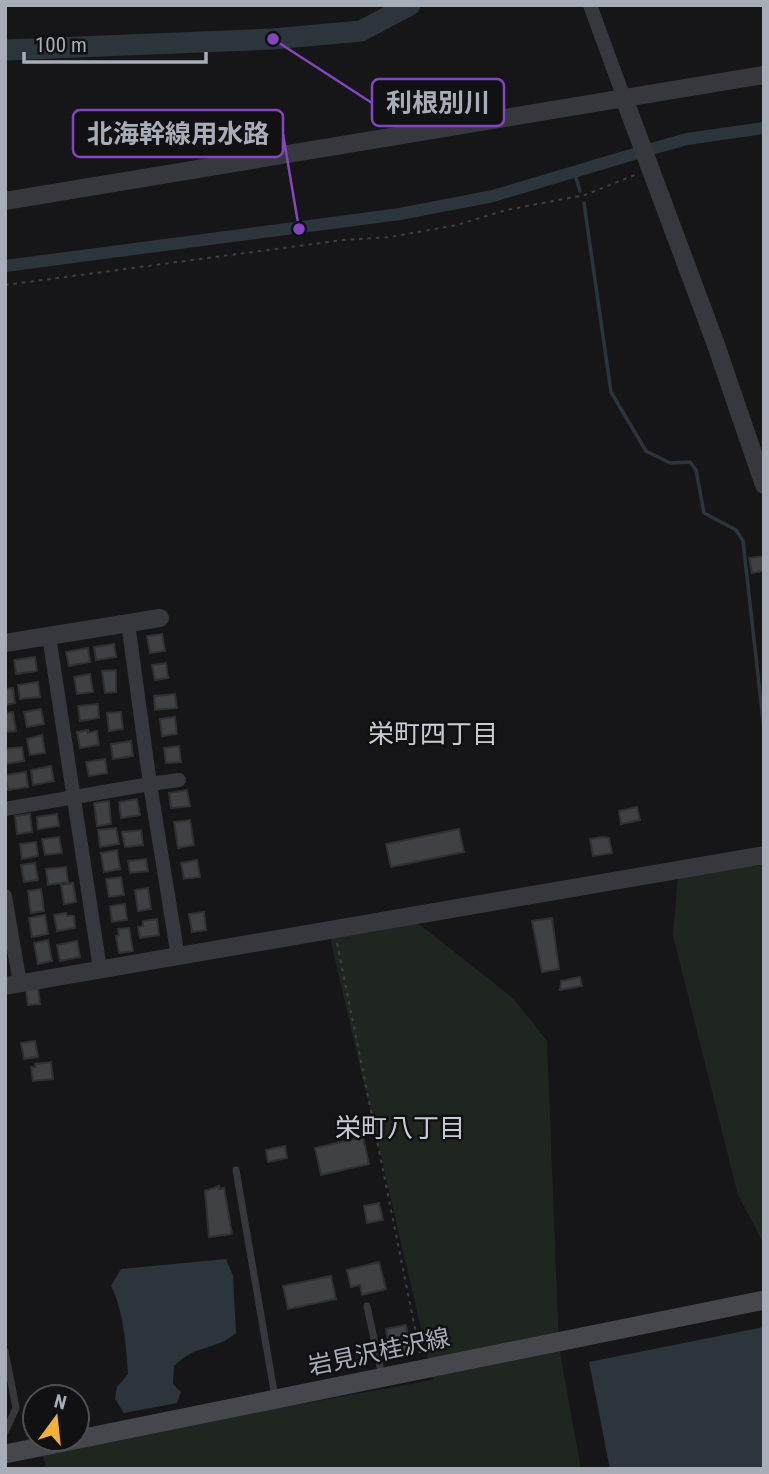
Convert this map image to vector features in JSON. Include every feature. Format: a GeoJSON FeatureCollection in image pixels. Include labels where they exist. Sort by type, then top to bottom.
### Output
{"type":"FeatureCollection","features":[{"type":"Feature","properties":{"kind":"main road","name":"岩見沢桂沢線"},"geometry":{"type":"LineString","coordinates":[[5,1454],[423,1367],[764,1300]]}},
{"type":"Feature","properties":{"kind":"street"},"geometry":{"type":"LineString","coordinates":[[590,5],[764,485]]}},
{"type":"Feature","properties":{"kind":"street"},"geometry":{"type":"LineString","coordinates":[[5,201],[764,75]]}},
{"type":"Feature","properties":{"kind":"street"},"geometry":{"type":"LineString","coordinates":[[5,643],[160,618]]}},
{"type":"Feature","properties":{"kind":"street"},"geometry":{"type":"LineString","coordinates":[[128,623],[177,957]]}},
{"type":"Feature","properties":{"kind":"street"},"geometry":{"type":"LineString","coordinates":[[49,636],[100,969]]}},
{"type":"Feature","properties":{"kind":"street"},"geometry":{"type":"LineString","coordinates":[[5,808],[179,780]]}},
{"type":"Feature","properties":{"kind":"street"},"geometry":{"type":"LineString","coordinates":[[5,896],[13,985],[764,855]]}},
{"type":"Feature","properties":{"kind":"lane"},"geometry":{"type":"LineString","coordinates":[[236,1170],[275,1399]]}},
{"type":"Feature","properties":{"kind":"lane"},"geometry":{"type":"LineString","coordinates":[[367,1306],[382,1376]]}},
{"type":"Feature","properties":{"kind":"lane"},"geometry":{"type":"LineString","coordinates":[[5,1351],[16,1408],[5,1432]]}},
{"type":"Feature","properties":{"kind":"path"},"geometry":{"type":"LineString","coordinates":[[5,285],[417,232],[584,195],[652,170]]}},
{"type":"Feature","properties":{"kind":"path"},"geometry":{"type":"LineString","coordinates":[[334,929],[423,1367]]}},
{"type":"Feature","properties":{"kind":"shaded area"},"geometry":{"type":"Polygon","coordinates":[[[764,865],[764,1244],[738,1195],[673,935],[678,875],[764,865]]]}},
{"type":"Feature","properties":{"kind":"shaded area"},"geometry":{"type":"Polygon","coordinates":[[[414,920],[514,999],[547,1041],[559,1347],[581,1469],[46,1469],[42,1453],[91,1453],[91,1442],[433,1380],[330,938],[414,920]]]}},
{"type":"Feature","properties":{"kind":"shaded area"},"geometry":{"type":"Polygon","coordinates":[[[226,1259],[233,1276],[236,1333],[220,1343],[190,1354],[174,1366],[173,1384],[181,1392],[177,1403],[124,1413],[115,1399],[117,1387],[128,1374],[125,1340],[122,1318],[111,1286],[121,1269],[226,1259]]]}},
{"type":"Feature","properties":{"kind":"shaded area"},"geometry":{"type":"Polygon","coordinates":[[[764,1327],[764,1469],[610,1469],[589,1362],[764,1327]]]}},
{"type":"Feature","properties":{"kind":"building"},"geometry":{"type":"Polygon","coordinates":[[[764,556],[764,571],[752,573],[749,558],[764,556]]]}},
{"type":"Feature","properties":{"kind":"building"},"geometry":{"type":"Polygon","coordinates":[[[162,634],[165,651],[150,653],[147,636],[162,634]]]}},
{"type":"Feature","properties":{"kind":"building"},"geometry":{"type":"Polygon","coordinates":[[[114,644],[116,657],[96,660],[94,647],[114,644]]]}},
{"type":"Feature","properties":{"kind":"building"},"geometry":{"type":"Polygon","coordinates":[[[88,648],[90,662],[69,666],[66,652],[88,648]]]}},
{"type":"Feature","properties":{"kind":"building"},"geometry":{"type":"Polygon","coordinates":[[[35,657],[37,671],[16,674],[14,660],[35,657]]]}},
{"type":"Feature","properties":{"kind":"building"},"geometry":{"type":"Polygon","coordinates":[[[166,663],[168,678],[155,680],[152,665],[166,663]]]}},
{"type":"Feature","properties":{"kind":"building"},"geometry":{"type":"Polygon","coordinates":[[[116,670],[116,692],[105,693],[102,671],[116,670]]]}},
{"type":"Feature","properties":{"kind":"building"},"geometry":{"type":"Polygon","coordinates":[[[90,674],[93,692],[77,694],[74,677],[90,674]]]}},
{"type":"Feature","properties":{"kind":"building"},"geometry":{"type":"Polygon","coordinates":[[[38,682],[40,697],[20,699],[18,685],[38,682]]]}},
{"type":"Feature","properties":{"kind":"building"},"geometry":{"type":"Polygon","coordinates":[[[13,688],[15,703],[5,705],[5,689],[13,688]]]}},
{"type":"Feature","properties":{"kind":"building"},"geometry":{"type":"Polygon","coordinates":[[[175,694],[177,708],[155,710],[154,696],[175,694]]]}},
{"type":"Feature","properties":{"kind":"building"},"geometry":{"type":"Polygon","coordinates":[[[98,704],[99,718],[80,721],[78,706],[98,704]]]}},
{"type":"Feature","properties":{"kind":"building"},"geometry":{"type":"Polygon","coordinates":[[[41,709],[44,724],[27,727],[24,712],[41,709]]]}},
{"type":"Feature","properties":{"kind":"building"},"geometry":{"type":"Polygon","coordinates":[[[13,712],[16,731],[5,732],[5,713],[13,712]]]}},
{"type":"Feature","properties":{"kind":"building"},"geometry":{"type":"Polygon","coordinates":[[[121,712],[123,729],[109,731],[107,713],[121,712]]]}},
{"type":"Feature","properties":{"kind":"building"},"geometry":{"type":"Polygon","coordinates":[[[175,717],[177,734],[162,736],[160,719],[175,717]]]}},
{"type":"Feature","properties":{"kind":"building"},"geometry":{"type":"Polygon","coordinates":[[[88,730],[88,733],[97,731],[99,745],[80,748],[77,732],[88,730]]]}},
{"type":"Feature","properties":{"kind":"building"},"geometry":{"type":"Polygon","coordinates":[[[42,735],[45,753],[30,755],[27,739],[42,735]]]}},
{"type":"Feature","properties":{"kind":"building"},"geometry":{"type":"Polygon","coordinates":[[[131,741],[133,756],[113,759],[111,744],[131,741]]]}},
{"type":"Feature","properties":{"kind":"building"},"geometry":{"type":"Polygon","coordinates":[[[179,746],[181,762],[166,763],[164,748],[179,746]]]}},
{"type":"Feature","properties":{"kind":"building"},"geometry":{"type":"Polygon","coordinates":[[[22,747],[24,761],[5,764],[5,749],[22,747]]]}},
{"type":"Feature","properties":{"kind":"building"},"geometry":{"type":"Polygon","coordinates":[[[105,759],[107,773],[89,776],[86,762],[105,759]]]}},
{"type":"Feature","properties":{"kind":"building"},"geometry":{"type":"Polygon","coordinates":[[[51,766],[54,781],[33,785],[31,770],[51,766]]]}},
{"type":"Feature","properties":{"kind":"building"},"geometry":{"type":"Polygon","coordinates":[[[26,772],[28,787],[8,790],[5,775],[26,772]]]}},
{"type":"Feature","properties":{"kind":"building"},"geometry":{"type":"Polygon","coordinates":[[[187,790],[190,806],[171,808],[169,793],[187,790]]]}},
{"type":"Feature","properties":{"kind":"building"},"geometry":{"type":"Polygon","coordinates":[[[137,799],[140,815],[121,818],[119,802],[137,799]]]}},
{"type":"Feature","properties":{"kind":"building"},"geometry":{"type":"Polygon","coordinates":[[[109,801],[111,824],[97,826],[94,803],[109,801]]]}},
{"type":"Feature","properties":{"kind":"building"},"geometry":{"type":"Polygon","coordinates":[[[637,807],[640,820],[621,824],[619,811],[637,807]]]}},
{"type":"Feature","properties":{"kind":"building"},"geometry":{"type":"Polygon","coordinates":[[[30,814],[32,832],[17,834],[15,816],[30,814]]]}},
{"type":"Feature","properties":{"kind":"building"},"geometry":{"type":"Polygon","coordinates":[[[57,814],[59,826],[38,829],[37,817],[57,814]]]}},
{"type":"Feature","properties":{"kind":"building"},"geometry":{"type":"Polygon","coordinates":[[[190,820],[194,845],[178,848],[174,822],[190,820]]]}},
{"type":"Feature","properties":{"kind":"building"},"geometry":{"type":"Polygon","coordinates":[[[116,828],[119,844],[100,847],[98,830],[116,828]]]}},
{"type":"Feature","properties":{"kind":"building"},"geometry":{"type":"Polygon","coordinates":[[[459,829],[464,852],[391,867],[386,844],[459,829]]]}},
{"type":"Feature","properties":{"kind":"building"},"geometry":{"type":"Polygon","coordinates":[[[141,830],[143,845],[125,847],[122,832],[141,830]]]}},
{"type":"Feature","properties":{"kind":"building"},"geometry":{"type":"Polygon","coordinates":[[[59,837],[62,853],[45,855],[42,839],[59,837]]]}},
{"type":"Feature","properties":{"kind":"building"},"geometry":{"type":"Polygon","coordinates":[[[609,838],[612,853],[593,856],[590,839],[609,838]]]}},
{"type":"Feature","properties":{"kind":"building"},"geometry":{"type":"Polygon","coordinates":[[[36,842],[38,856],[22,859],[20,844],[36,842]]]}},
{"type":"Feature","properties":{"kind":"building"},"geometry":{"type":"Polygon","coordinates":[[[117,850],[120,869],[104,872],[101,853],[117,850]]]}},
{"type":"Feature","properties":{"kind":"building"},"geometry":{"type":"Polygon","coordinates":[[[146,859],[148,871],[130,873],[128,861],[146,859]]]}},
{"type":"Feature","properties":{"kind":"building"},"geometry":{"type":"Polygon","coordinates":[[[197,860],[200,877],[184,879],[181,863],[197,860]]]}},
{"type":"Feature","properties":{"kind":"building"},"geometry":{"type":"Polygon","coordinates":[[[35,863],[38,880],[24,882],[21,865],[35,863]]]}},
{"type":"Feature","properties":{"kind":"building"},"geometry":{"type":"Polygon","coordinates":[[[66,867],[68,882],[48,885],[46,869],[66,867]]]}},
{"type":"Feature","properties":{"kind":"building"},"geometry":{"type":"Polygon","coordinates":[[[121,877],[124,895],[109,897],[106,879],[121,877]]]}},
{"type":"Feature","properties":{"kind":"building"},"geometry":{"type":"Polygon","coordinates":[[[73,883],[76,902],[64,904],[61,885],[73,883]]]}},
{"type":"Feature","properties":{"kind":"building"},"geometry":{"type":"Polygon","coordinates":[[[148,888],[151,909],[138,911],[135,890],[148,888]]]}},
{"type":"Feature","properties":{"kind":"building"},"geometry":{"type":"Polygon","coordinates":[[[41,889],[44,911],[31,913],[28,891],[41,889]]]}},
{"type":"Feature","properties":{"kind":"building"},"geometry":{"type":"Polygon","coordinates":[[[125,904],[127,920],[112,922],[110,906],[125,904]]]}},
{"type":"Feature","properties":{"kind":"building"},"geometry":{"type":"Polygon","coordinates":[[[204,912],[206,930],[192,932],[189,914],[204,912]]]}},
{"type":"Feature","properties":{"kind":"building"},"geometry":{"type":"Polygon","coordinates":[[[66,913],[67,916],[74,916],[75,928],[57,931],[54,915],[66,913]]]}},
{"type":"Feature","properties":{"kind":"building"},"geometry":{"type":"Polygon","coordinates":[[[45,915],[48,934],[32,937],[29,918],[45,915]]]}},
{"type":"Feature","properties":{"kind":"building"},"geometry":{"type":"Polygon","coordinates":[[[552,918],[559,969],[542,972],[532,921],[552,918]]]}},
{"type":"Feature","properties":{"kind":"building"},"geometry":{"type":"Polygon","coordinates":[[[157,919],[159,935],[140,938],[138,927],[143,926],[143,921],[157,919]]]}},
{"type":"Feature","properties":{"kind":"building"},"geometry":{"type":"Polygon","coordinates":[[[129,928],[133,951],[119,953],[116,936],[119,935],[118,929],[129,928]]]}},
{"type":"Feature","properties":{"kind":"building"},"geometry":{"type":"Polygon","coordinates":[[[48,940],[52,961],[38,964],[34,943],[48,940]]]}},
{"type":"Feature","properties":{"kind":"building"},"geometry":{"type":"Polygon","coordinates":[[[77,941],[80,957],[60,961],[57,945],[77,941]]]}},
{"type":"Feature","properties":{"kind":"building"},"geometry":{"type":"Polygon","coordinates":[[[580,977],[582,986],[560,990],[561,981],[580,977]]]}},
{"type":"Feature","properties":{"kind":"building"},"geometry":{"type":"Polygon","coordinates":[[[38,988],[40,1004],[28,1005],[26,990],[38,988]]]}},
{"type":"Feature","properties":{"kind":"building"},"geometry":{"type":"Polygon","coordinates":[[[35,1041],[38,1057],[24,1059],[21,1043],[35,1041]]]}},
{"type":"Feature","properties":{"kind":"building"},"geometry":{"type":"Polygon","coordinates":[[[51,1062],[53,1079],[33,1081],[31,1067],[51,1062]]]}},
{"type":"Feature","properties":{"kind":"building"},"geometry":{"type":"Polygon","coordinates":[[[363,1137],[369,1164],[321,1175],[315,1148],[363,1137]]]}},
{"type":"Feature","properties":{"kind":"building"},"geometry":{"type":"Polygon","coordinates":[[[285,1146],[287,1158],[268,1162],[266,1150],[285,1146]]]}},
{"type":"Feature","properties":{"kind":"building"},"geometry":{"type":"Polygon","coordinates":[[[219,1186],[219,1189],[224,1188],[232,1234],[209,1237],[205,1191],[219,1186]]]}},
{"type":"Feature","properties":{"kind":"building"},"geometry":{"type":"Polygon","coordinates":[[[379,1203],[383,1220],[367,1223],[364,1206],[379,1203]]]}},
{"type":"Feature","properties":{"kind":"building"},"geometry":{"type":"Polygon","coordinates":[[[379,1262],[386,1289],[362,1295],[360,1285],[351,1287],[347,1270],[379,1262]]]}},
{"type":"Feature","properties":{"kind":"building"},"geometry":{"type":"Polygon","coordinates":[[[331,1276],[336,1299],[288,1309],[283,1286],[331,1276]]]}},
{"type":"Feature","properties":{"kind":"building"},"geometry":{"type":"Polygon","coordinates":[[[406,1325],[411,1352],[403,1353],[401,1346],[390,1349],[386,1329],[406,1325]]]}},
{"type":"Feature","properties":{"kind":"waterway"},"geometry":{"type":"LineString","coordinates":[[5,50],[273,39],[361,31],[410,5]]}},
{"type":"Feature","properties":{"kind":"waterway"},"geometry":{"type":"LineString","coordinates":[[651,149],[687,139],[764,128]]}},
{"type":"Feature","properties":{"kind":"waterway"},"geometry":{"type":"LineString","coordinates":[[5,266],[400,214],[493,196],[641,152]]}},
{"type":"Feature","properties":{"kind":"waterway"},"geometry":{"type":"LineString","coordinates":[[574,171],[580,191]]}},
{"type":"Feature","properties":{"kind":"waterway"},"geometry":{"type":"LineString","coordinates":[[584,203],[611,392],[646,451],[670,463],[690,462],[696,470],[704,513],[736,530],[743,541],[764,729]]}},
{"type":"Feature","properties":{"kind":"place","name":"利根別川"},"geometry":{"type":"Point","coordinates":[273,39]}},
{"type":"Feature","properties":{"kind":"place","name":"北海幹線用水路"},"geometry":{"type":"Point","coordinates":[299,229]}},
{"type":"Feature","properties":{"kind":"district","name":"栄町四丁目"},"geometry":{"type":"Point","coordinates":[433,734]}},
{"type":"Feature","properties":{"kind":"district","name":"栄町八丁目"},"geometry":{"type":"Point","coordinates":[400,1128]}}]}
